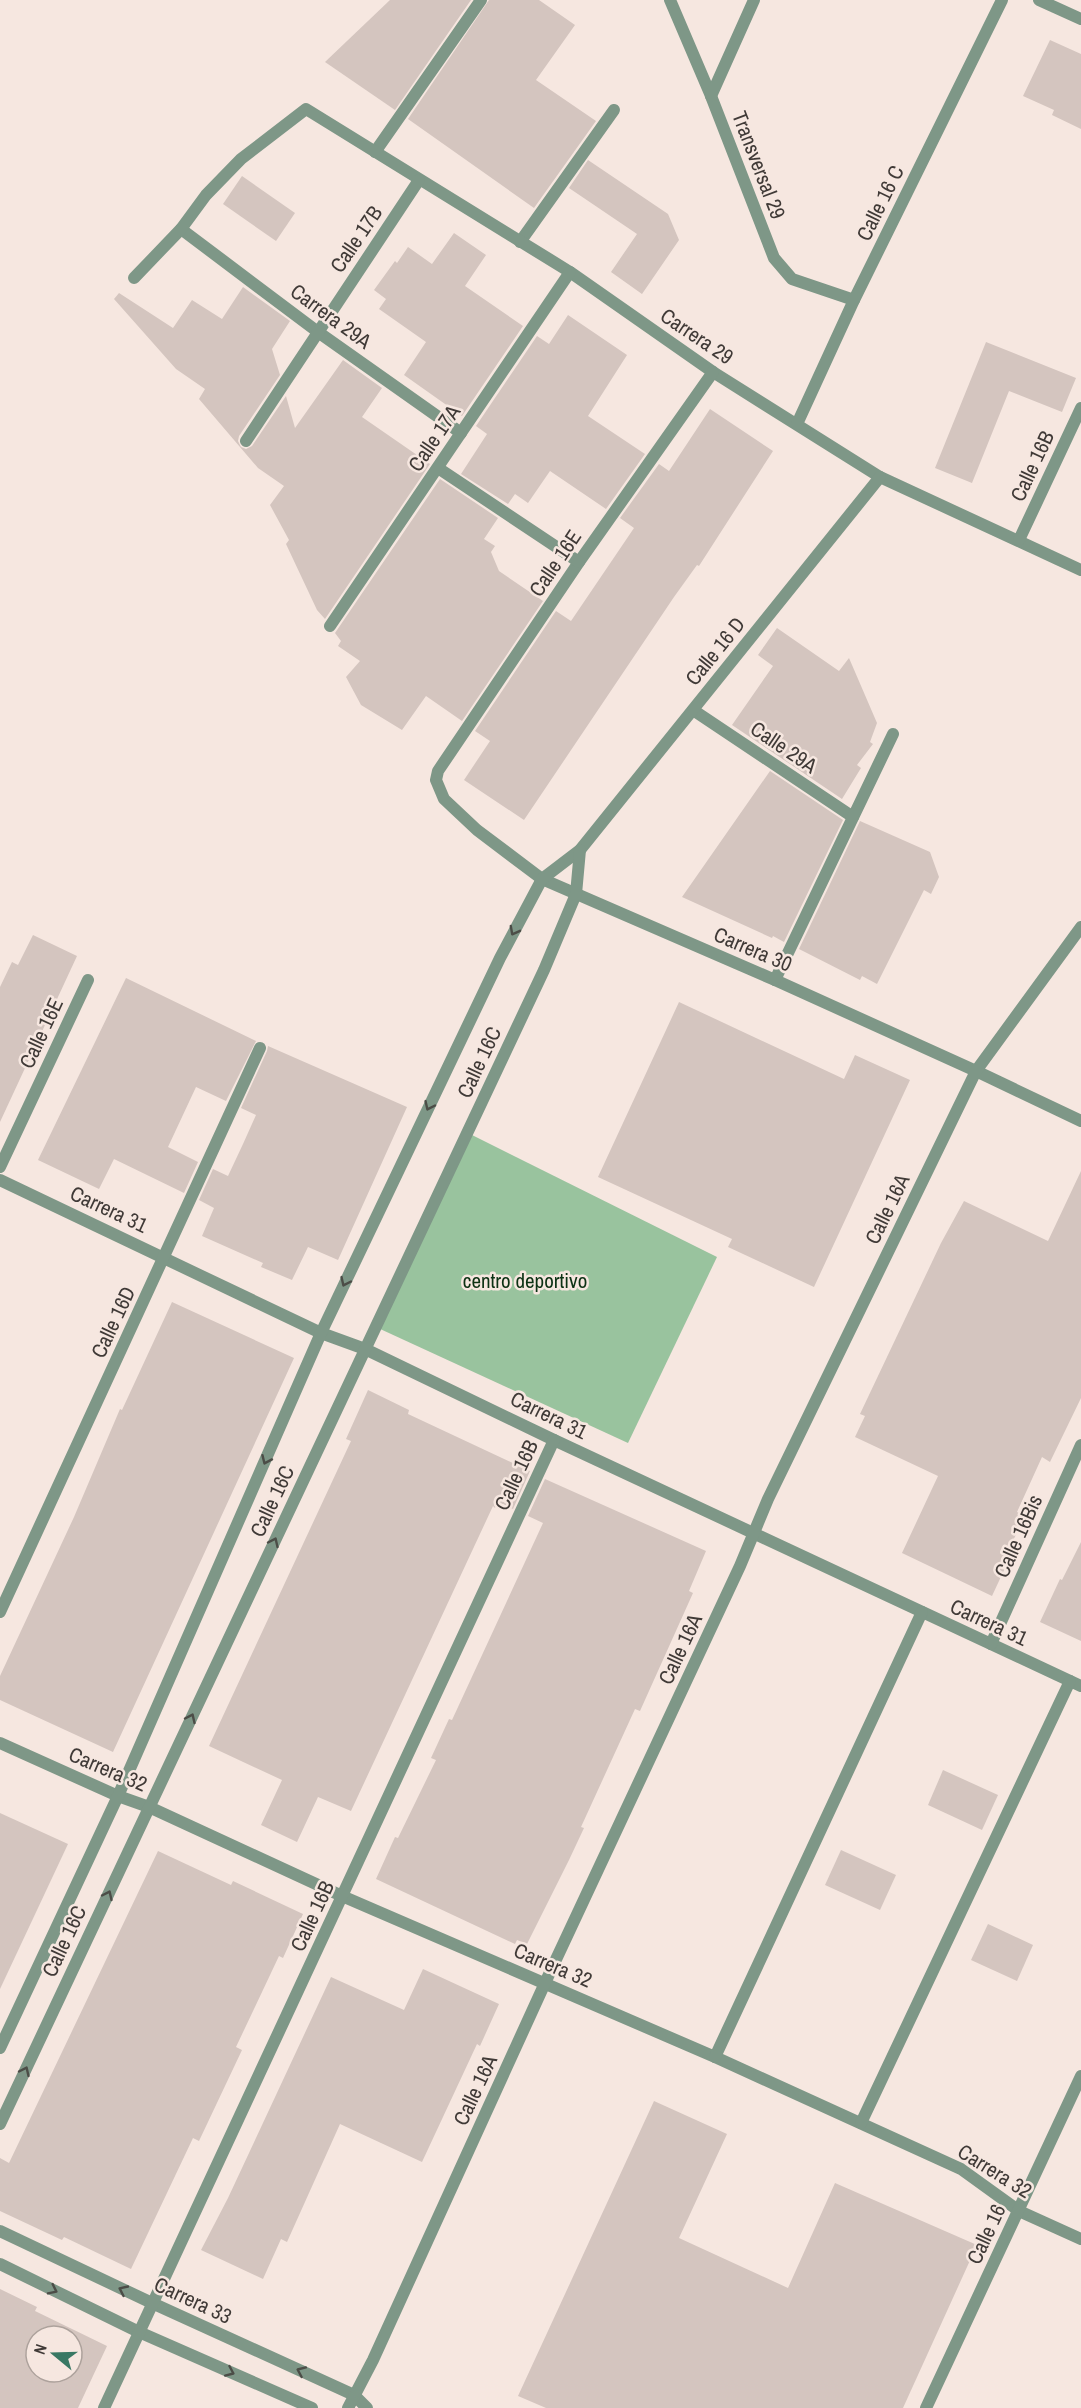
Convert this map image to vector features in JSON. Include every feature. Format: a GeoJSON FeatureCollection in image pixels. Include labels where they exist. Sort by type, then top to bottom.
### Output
{"type":"FeatureCollection","features":[{"type":"Feature","properties":{"kind":"street"},"geometry":{"type":"LineString","coordinates":[[375,152],[481,0]]}},
{"type":"Feature","properties":{"kind":"street","name":"Transversal 29"},"geometry":{"type":"LineString","coordinates":[[670,0],[711,96],[774,258],[792,279],[854,300]]}},
{"type":"Feature","properties":{"kind":"street"},"geometry":{"type":"LineString","coordinates":[[711,96],[754,0]]}},
{"type":"Feature","properties":{"kind":"street","name":"Calle 16 C"},"geometry":{"type":"LineString","coordinates":[[796,424],[854,300],[1002,0]]}},
{"type":"Feature","properties":{"kind":"street"},"geometry":{"type":"LineString","coordinates":[[1039,0],[1081,20]]}},
{"type":"Feature","properties":{"kind":"street","name":"Carrera 29"},"geometry":{"type":"LineString","coordinates":[[181,229],[206,195],[241,159],[306,109],[570,272],[713,372],[880,477],[1081,570]]}},
{"type":"Feature","properties":{"kind":"street"},"geometry":{"type":"LineString","coordinates":[[520,242],[614,110]]}},
{"type":"Feature","properties":{"kind":"street","name":"Calle 17B"},"geometry":{"type":"LineString","coordinates":[[246,441],[419,180]]}},
{"type":"Feature","properties":{"kind":"street"},"geometry":{"type":"LineString","coordinates":[[134,278],[181,229]]}},
{"type":"Feature","properties":{"kind":"street","name":"Carrera 29A"},"geometry":{"type":"LineString","coordinates":[[181,229],[318,332],[461,433]]}},
{"type":"Feature","properties":{"kind":"street","name":"Calle 17A"},"geometry":{"type":"LineString","coordinates":[[330,626],[570,272]]}},
{"type":"Feature","properties":{"kind":"street","name":"Calle 16E"},"geometry":{"type":"LineString","coordinates":[[436,780],[438,771],[579,562],[713,372]]}},
{"type":"Feature","properties":{"kind":"street","name":"Calle 16B"},"geometry":{"type":"LineString","coordinates":[[1019,540],[1081,408]]}},
{"type":"Feature","properties":{"kind":"street"},"geometry":{"type":"LineString","coordinates":[[438,468],[579,562]]}},
{"type":"Feature","properties":{"kind":"street","name":"Calle 16 D"},"geometry":{"type":"LineString","coordinates":[[542,879],[580,850],[880,477]]}},
{"type":"Feature","properties":{"kind":"street","name":"Calle 29A"},"geometry":{"type":"LineString","coordinates":[[693,710],[853,817]]}},
{"type":"Feature","properties":{"kind":"street"},"geometry":{"type":"LineString","coordinates":[[775,980],[893,735]]}},
{"type":"Feature","properties":{"kind":"street","name":"Carrera 30"},"geometry":{"type":"LineString","coordinates":[[436,780],[444,799],[452,807],[477,830],[542,879],[775,980],[976,1071],[1081,1122]]}},
{"type":"Feature","properties":{"kind":"street"},"geometry":{"type":"LineString","coordinates":[[576,894],[580,850]]}},
{"type":"Feature","properties":{"kind":"street","name":"Calle 16C"},"geometry":{"type":"LineString","coordinates":[[0,2048],[118,1796],[321,1333],[500,958],[542,879]]}},
{"type":"Feature","properties":{"kind":"street","name":"Calle 16C"},"geometry":{"type":"LineString","coordinates":[[0,2124],[544,970],[576,894]]}},
{"type":"Feature","properties":{"kind":"street","name":"Calle 16A"},"geometry":{"type":"LineString","coordinates":[[348,2408],[373,2360],[768,1499],[976,1071],[1081,927]]}},
{"type":"Feature","properties":{"kind":"street","name":"Calle 16E"},"geometry":{"type":"LineString","coordinates":[[0,1167],[88,980]]}},
{"type":"Feature","properties":{"kind":"street","name":"Calle 16D"},"geometry":{"type":"LineString","coordinates":[[0,1612],[260,1048]]}},
{"type":"Feature","properties":{"kind":"street","name":"Carrera 31"},"geometry":{"type":"LineString","coordinates":[[0,1180],[321,1333],[365,1349],[1076,1684]]}},
{"type":"Feature","properties":{"kind":"street","name":"Calle 16B"},"geometry":{"type":"LineString","coordinates":[[104,2408],[554,1440]]}},
{"type":"Feature","properties":{"kind":"street","name":"Calle 16Bis"},"geometry":{"type":"LineString","coordinates":[[991,1644],[1081,1445]]}},
{"type":"Feature","properties":{"kind":"street"},"geometry":{"type":"LineString","coordinates":[[715,2057],[921,1612]]}},
{"type":"Feature","properties":{"kind":"street"},"geometry":{"type":"LineString","coordinates":[[861,2123],[1076,1684]]}},
{"type":"Feature","properties":{"kind":"street","name":"Carrera 32"},"geometry":{"type":"LineString","coordinates":[[0,1743],[118,1796],[149,1807],[342,1896],[715,2057],[861,2123],[961,2169],[1019,2211],[1081,2239]]}},
{"type":"Feature","properties":{"kind":"street","name":"Calle 16"},"geometry":{"type":"LineString","coordinates":[[926,2408],[1081,2076]]}},
{"type":"Feature","properties":{"kind":"street","name":"Carrera 33"},"geometry":{"type":"LineString","coordinates":[[0,2231],[354,2395],[367,2408]]}},
{"type":"Feature","properties":{"kind":"street"},"geometry":{"type":"LineString","coordinates":[[0,2264],[139,2332],[312,2408]]}},
{"type":"Feature","properties":{"kind":"green space","name":"centro deportivo"},"geometry":{"type":"Polygon","coordinates":[[[472,1135],[717,1257],[628,1443],[378,1328],[472,1135]]]}},
{"type":"Feature","properties":{"kind":"building"},"geometry":{"type":"Polygon","coordinates":[[[390,0],[471,0],[395,110],[325,62],[390,0]]]}},
{"type":"Feature","properties":{"kind":"building"},"geometry":{"type":"Polygon","coordinates":[[[489,0],[539,0],[575,25],[536,80],[596,121],[534,208],[408,119],[489,0]]]}},
{"type":"Feature","properties":{"kind":"building"},"geometry":{"type":"Polygon","coordinates":[[[1050,40],[1081,54],[1081,129],[1052,115],[1054,110],[1023,96],[1050,40]]]}},
{"type":"Feature","properties":{"kind":"building"},"geometry":{"type":"Polygon","coordinates":[[[588,160],[668,214],[679,240],[642,294],[611,272],[637,234],[569,188],[588,160]]]}},
{"type":"Feature","properties":{"kind":"building"},"geometry":{"type":"Polygon","coordinates":[[[242,176],[295,213],[276,241],[223,204],[242,176]]]}},
{"type":"Feature","properties":{"kind":"building"},"geometry":{"type":"Polygon","coordinates":[[[454,233],[486,255],[465,286],[523,326],[462,416],[404,375],[426,342],[379,309],[386,299],[374,290],[408,247],[432,264],[454,233]]]}},
{"type":"Feature","properties":{"kind":"building"},"geometry":{"type":"Polygon","coordinates":[[[243,287],[290,321],[272,349],[280,375],[239,436],[238,441],[241,447],[246,449],[252,446],[286,396],[295,428],[343,360],[382,388],[362,417],[430,464],[325,619],[317,610],[286,544],[289,540],[270,505],[284,486],[258,468],[199,399],[205,389],[176,369],[114,299],[119,293],[173,328],[192,300],[222,319],[243,287]]]}},
{"type":"Feature","properties":{"kind":"building"},"geometry":{"type":"Polygon","coordinates":[[[568,315],[627,355],[588,416],[645,454],[606,509],[550,471],[528,503],[515,494],[508,504],[461,474],[487,434],[476,426],[537,336],[549,344],[568,315]]]}},
{"type":"Feature","properties":{"kind":"building"},"geometry":{"type":"Polygon","coordinates":[[[986,342],[1076,378],[1062,412],[1009,391],[972,483],[935,468],[986,342]]]}},
{"type":"Feature","properties":{"kind":"building"},"geometry":{"type":"Polygon","coordinates":[[[710,409],[773,451],[699,566],[697,565],[674,597],[524,820],[464,780],[490,741],[475,731],[556,611],[571,621],[634,528],[620,518],[659,464],[669,471],[710,409]]]}},
{"type":"Feature","properties":{"kind":"building"},"geometry":{"type":"Polygon","coordinates":[[[440,479],[498,518],[484,539],[495,546],[491,552],[499,571],[543,601],[462,721],[426,696],[402,730],[361,705],[346,677],[360,661],[338,646],[341,641],[335,633],[440,479]]]}},
{"type":"Feature","properties":{"kind":"building"},"geometry":{"type":"Polygon","coordinates":[[[777,628],[839,671],[849,658],[877,723],[870,742],[873,744],[857,765],[861,768],[842,799],[732,725],[773,666],[758,655],[777,628]]]}},
{"type":"Feature","properties":{"kind":"building"},"geometry":{"type":"Polygon","coordinates":[[[770,771],[843,820],[784,942],[682,897],[770,771]]]}},
{"type":"Feature","properties":{"kind":"building"},"geometry":{"type":"Polygon","coordinates":[[[860,821],[930,852],[939,877],[931,894],[924,890],[877,984],[862,976],[860,980],[799,949],[860,821]]]}},
{"type":"Feature","properties":{"kind":"building"},"geometry":{"type":"Polygon","coordinates":[[[33,935],[77,956],[0,1122],[0,987],[12,962],[18,965],[33,935]]]}},
{"type":"Feature","properties":{"kind":"building"},"geometry":{"type":"Polygon","coordinates":[[[126,978],[256,1041],[226,1101],[196,1087],[168,1147],[198,1162],[184,1193],[114,1159],[99,1189],[38,1160],[126,978]]]}},
{"type":"Feature","properties":{"kind":"building"},"geometry":{"type":"Polygon","coordinates":[[[679,1002],[844,1079],[855,1055],[910,1080],[814,1287],[728,1247],[732,1239],[598,1177],[679,1002]]]}},
{"type":"Feature","properties":{"kind":"building"},"geometry":{"type":"Polygon","coordinates":[[[268,1046],[407,1107],[338,1260],[308,1247],[292,1280],[261,1267],[263,1263],[202,1236],[214,1208],[199,1200],[213,1169],[228,1176],[256,1115],[241,1108],[268,1046]]]}},
{"type":"Feature","properties":{"kind":"building"},"geometry":{"type":"Polygon","coordinates":[[[1081,1171],[1081,1398],[1050,1462],[1042,1457],[1017,1512],[1025,1516],[1008,1551],[1012,1553],[992,1596],[902,1553],[938,1476],[855,1437],[865,1416],[860,1414],[941,1243],[964,1201],[1048,1241],[1081,1171]]]}},
{"type":"Feature","properties":{"kind":"building"},"geometry":{"type":"Polygon","coordinates":[[[172,1302],[294,1358],[113,1752],[0,1700],[0,1676],[74,1517],[120,1409],[122,1410],[172,1302]]]}},
{"type":"Feature","properties":{"kind":"building"},"geometry":{"type":"Polygon","coordinates":[[[368,1390],[409,1410],[408,1414],[530,1471],[513,1509],[498,1502],[495,1508],[493,1506],[351,1811],[318,1797],[297,1842],[261,1825],[282,1780],[209,1746],[351,1441],[346,1439],[368,1390]]]}},
{"type":"Feature","properties":{"kind":"building"},"geometry":{"type":"Polygon","coordinates":[[[545,1479],[706,1551],[689,1591],[693,1593],[640,1711],[635,1709],[581,1827],[584,1828],[569,1860],[527,1944],[517,1940],[515,1944],[376,1879],[395,1837],[398,1838],[436,1760],[431,1758],[449,1719],[452,1720],[543,1523],[528,1516],[545,1479]]]}},
{"type":"Feature","properties":{"kind":"building"},"geometry":{"type":"Polygon","coordinates":[[[1081,1542],[1081,1641],[1040,1622],[1060,1579],[1062,1580],[1081,1542]]]}},
{"type":"Feature","properties":{"kind":"building"},"geometry":{"type":"Polygon","coordinates":[[[943,1770],[998,1795],[982,1830],[928,1805],[943,1770]]]}},
{"type":"Feature","properties":{"kind":"building"},"geometry":{"type":"Polygon","coordinates":[[[0,1813],[68,1844],[0,1989],[0,1813]]]}},
{"type":"Feature","properties":{"kind":"building"},"geometry":{"type":"Polygon","coordinates":[[[841,1850],[896,1875],[880,1910],[825,1885],[841,1850]]]}},
{"type":"Feature","properties":{"kind":"building"},"geometry":{"type":"Polygon","coordinates":[[[158,1851],[231,1885],[233,1881],[303,1914],[283,1958],[279,1956],[236,2047],[242,2050],[199,2141],[193,2138],[131,2269],[64,2237],[62,2240],[0,2211],[0,2158],[9,2163],[158,1851]]]}},
{"type":"Feature","properties":{"kind":"building"},"geometry":{"type":"Polygon","coordinates":[[[988,1924],[1033,1945],[1017,1981],[971,1960],[988,1924]]]}},
{"type":"Feature","properties":{"kind":"building"},"geometry":{"type":"Polygon","coordinates":[[[423,1969],[499,2004],[480,2046],[477,2044],[422,2162],[340,2124],[287,2242],[281,2239],[263,2279],[201,2250],[228,2198],[331,1977],[404,2010],[423,1969]]]}},
{"type":"Feature","properties":{"kind":"building"},"geometry":{"type":"Polygon","coordinates":[[[654,2101],[727,2134],[679,2238],[788,2288],[835,2183],[977,2245],[903,2408],[546,2408],[518,2396],[654,2101]]]}},
{"type":"Feature","properties":{"kind":"building"},"geometry":{"type":"Polygon","coordinates":[[[0,2289],[37,2307],[35,2311],[62,2324],[24,2324],[24,2384],[84,2384],[84,2335],[107,2346],[78,2408],[0,2408],[0,2289]]]}}]}
